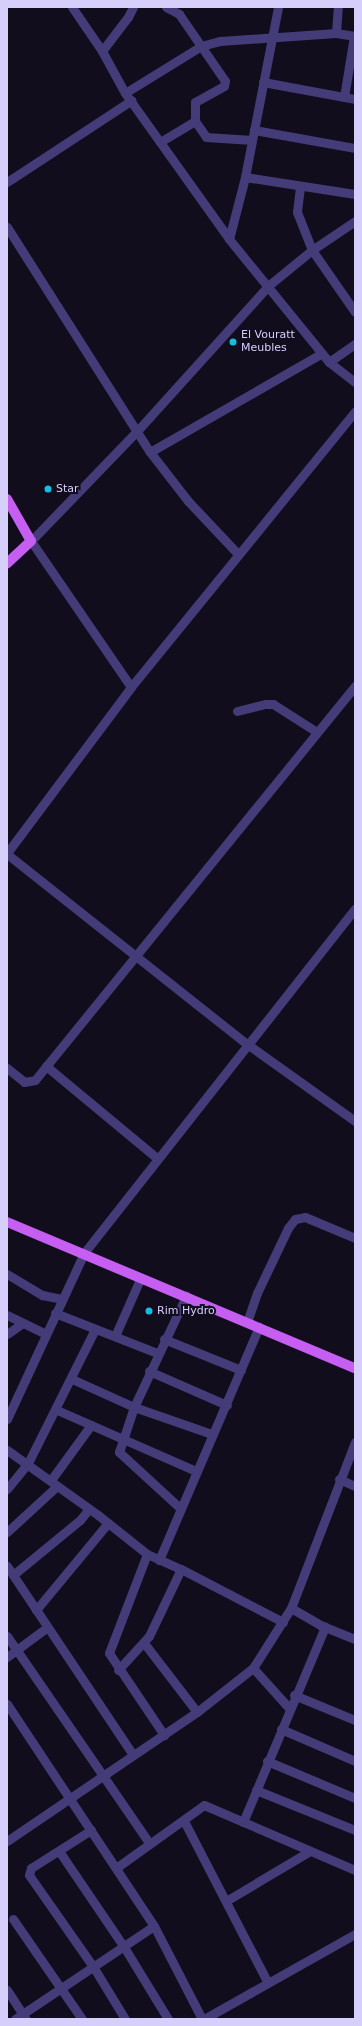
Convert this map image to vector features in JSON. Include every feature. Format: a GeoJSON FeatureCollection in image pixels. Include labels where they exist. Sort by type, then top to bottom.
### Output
{"type":"FeatureCollection","features":[{"type":"Feature","properties":{"kind":"main road"},"geometry":{"type":"LineString","coordinates":[[7,499],[31,541],[7,563]]}},
{"type":"Feature","properties":{"kind":"main road"},"geometry":{"type":"LineString","coordinates":[[7,1222],[84,1253],[355,1368]]}},
{"type":"Feature","properties":{"kind":"street"},"geometry":{"type":"LineString","coordinates":[[72,7],[102,51],[129,97],[230,239],[329,362],[355,382]]}},
{"type":"Feature","properties":{"kind":"street"},"geometry":{"type":"LineString","coordinates":[[81,20],[83,7]]}},
{"type":"Feature","properties":{"kind":"street"},"geometry":{"type":"LineString","coordinates":[[102,51],[128,17],[133,7]]}},
{"type":"Feature","properties":{"kind":"street"},"geometry":{"type":"LineString","coordinates":[[166,7],[177,9],[225,84],[195,102],[195,121],[206,137],[253,135],[355,148]]}},
{"type":"Feature","properties":{"kind":"street"},"geometry":{"type":"LineString","coordinates":[[230,239],[245,178],[278,7]]}},
{"type":"Feature","properties":{"kind":"street"},"geometry":{"type":"LineString","coordinates":[[336,33],[338,7]]}},
{"type":"Feature","properties":{"kind":"street"},"geometry":{"type":"LineString","coordinates":[[7,182],[201,46],[242,38],[273,38],[336,33],[354,36],[344,97]]}},
{"type":"Feature","properties":{"kind":"street"},"geometry":{"type":"LineString","coordinates":[[263,82],[355,99]]}},
{"type":"Feature","properties":{"kind":"street"},"geometry":{"type":"LineString","coordinates":[[160,142],[195,121]]}},
{"type":"Feature","properties":{"kind":"street"},"geometry":{"type":"LineString","coordinates":[[245,178],[355,194]]}},
{"type":"Feature","properties":{"kind":"street"},"geometry":{"type":"LineString","coordinates":[[300,187],[297,212],[312,250],[355,312]]}},
{"type":"Feature","properties":{"kind":"street"},"geometry":{"type":"LineString","coordinates":[[131,687],[31,541],[138,430],[268,286],[312,250],[354,225]]}},
{"type":"Feature","properties":{"kind":"street"},"geometry":{"type":"LineString","coordinates":[[7,227],[138,430],[150,452],[188,501],[238,554]]}},
{"type":"Feature","properties":{"kind":"street"},"geometry":{"type":"LineString","coordinates":[[329,362],[355,344]]}},
{"type":"Feature","properties":{"kind":"street"},"geometry":{"type":"LineString","coordinates":[[150,452],[322,353]]}},
{"type":"Feature","properties":{"kind":"street"},"geometry":{"type":"LineString","coordinates":[[355,411],[131,687],[7,853],[134,956],[247,1044],[355,1121]]}},
{"type":"Feature","properties":{"kind":"street"},"geometry":{"type":"LineString","coordinates":[[7,1068],[24,1082],[30,1082],[46,1066],[355,686]]}},
{"type":"Feature","properties":{"kind":"street"},"geometry":{"type":"LineString","coordinates":[[238,711],[266,704],[273,704],[317,732]]}},
{"type":"Feature","properties":{"kind":"street"},"geometry":{"type":"LineString","coordinates":[[7,1419],[84,1253],[355,908]]}},
{"type":"Feature","properties":{"kind":"street"},"geometry":{"type":"LineString","coordinates":[[46,1066],[158,1158]]}},
{"type":"Feature","properties":{"kind":"street"},"geometry":{"type":"LineString","coordinates":[[247,1322],[257,1293],[288,1228],[295,1219],[305,1217],[355,1238]]}},
{"type":"Feature","properties":{"kind":"street"},"geometry":{"type":"LineString","coordinates":[[7,1274],[42,1295],[62,1299]]}},
{"type":"Feature","properties":{"kind":"street"},"geometry":{"type":"LineString","coordinates":[[115,1336],[141,1277]]}},
{"type":"Feature","properties":{"kind":"street"},"geometry":{"type":"LineString","coordinates":[[180,1508],[120,1455],[122,1439],[134,1407],[149,1372],[186,1296]]}},
{"type":"Feature","properties":{"kind":"street"},"geometry":{"type":"LineString","coordinates":[[55,1313],[158,1353]]}},
{"type":"Feature","properties":{"kind":"street"},"geometry":{"type":"LineString","coordinates":[[7,1315],[46,1334]]}},
{"type":"Feature","properties":{"kind":"street"},"geometry":{"type":"LineString","coordinates":[[7,1334],[23,1323]]}},
{"type":"Feature","properties":{"kind":"street"},"geometry":{"type":"LineString","coordinates":[[159,1560],[212,1434],[227,1405],[259,1327]]}},
{"type":"Feature","properties":{"kind":"street"},"geometry":{"type":"LineString","coordinates":[[7,1490],[28,1463],[57,1410],[95,1329]]}},
{"type":"Feature","properties":{"kind":"street"},"geometry":{"type":"LineString","coordinates":[[164,1340],[241,1370]]}},
{"type":"Feature","properties":{"kind":"street"},"geometry":{"type":"LineString","coordinates":[[149,1372],[227,1405]]}},
{"type":"Feature","properties":{"kind":"street"},"geometry":{"type":"LineString","coordinates":[[72,1378],[134,1407],[212,1434]]}},
{"type":"Feature","properties":{"kind":"street"},"geometry":{"type":"LineString","coordinates":[[57,1410],[196,1471]]}},
{"type":"Feature","properties":{"kind":"street"},"geometry":{"type":"LineString","coordinates":[[7,1532],[54,1483],[91,1425]]}},
{"type":"Feature","properties":{"kind":"street"},"geometry":{"type":"LineString","coordinates":[[7,1840],[164,1735],[197,1712],[254,1668],[291,1608],[339,1479],[355,1442]]}},
{"type":"Feature","properties":{"kind":"street"},"geometry":{"type":"LineString","coordinates":[[7,1450],[28,1463],[147,1554],[181,1569],[283,1622]]}},
{"type":"Feature","properties":{"kind":"street"},"geometry":{"type":"LineString","coordinates":[[339,1479],[355,1486]]}},
{"type":"Feature","properties":{"kind":"street"},"geometry":{"type":"LineString","coordinates":[[13,1575],[80,1520],[89,1509]]}},
{"type":"Feature","properties":{"kind":"street"},"geometry":{"type":"LineString","coordinates":[[36,1610],[108,1523]]}},
{"type":"Feature","properties":{"kind":"street"},"geometry":{"type":"LineString","coordinates":[[147,1554],[109,1648],[110,1658],[164,1735]]}},
{"type":"Feature","properties":{"kind":"street"},"geometry":{"type":"LineString","coordinates":[[7,1566],[46,1628],[133,1756]]}},
{"type":"Feature","properties":{"kind":"street"},"geometry":{"type":"LineString","coordinates":[[118,1670],[144,1643],[181,1569]]}},
{"type":"Feature","properties":{"kind":"street"},"geometry":{"type":"LineString","coordinates":[[291,1608],[325,1627],[355,1640]]}},
{"type":"Feature","properties":{"kind":"street"},"geometry":{"type":"LineString","coordinates":[[243,1822],[294,1695],[325,1627]]}},
{"type":"Feature","properties":{"kind":"street"},"geometry":{"type":"LineString","coordinates":[[7,1656],[46,1628]]}},
{"type":"Feature","properties":{"kind":"street"},"geometry":{"type":"LineString","coordinates":[[7,1636],[102,1777],[150,1844]]}},
{"type":"Feature","properties":{"kind":"street"},"geometry":{"type":"LineString","coordinates":[[144,1643],[197,1712]]}},
{"type":"Feature","properties":{"kind":"street"},"geometry":{"type":"LineString","coordinates":[[254,1668],[289,1708]]}},
{"type":"Feature","properties":{"kind":"street"},"geometry":{"type":"LineString","coordinates":[[294,1695],[355,1720]]}},
{"type":"Feature","properties":{"kind":"street"},"geometry":{"type":"LineString","coordinates":[[7,1704],[154,1926],[203,2019],[268,1981],[355,1934]]}},
{"type":"Feature","properties":{"kind":"street"},"geometry":{"type":"LineString","coordinates":[[281,1729],[355,1761]]}},
{"type":"Feature","properties":{"kind":"street"},"geometry":{"type":"LineString","coordinates":[[267,1761],[355,1798]]}},
{"type":"Feature","properties":{"kind":"street"},"geometry":{"type":"LineString","coordinates":[[256,1790],[355,1830]]}},
{"type":"Feature","properties":{"kind":"street"},"geometry":{"type":"LineString","coordinates":[[116,1868],[184,1821],[204,1805],[354,1869]]}},
{"type":"Feature","properties":{"kind":"street"},"geometry":{"type":"LineString","coordinates":[[184,1821],[268,1981]]}},
{"type":"Feature","properties":{"kind":"street"},"geometry":{"type":"LineString","coordinates":[[91,1830],[30,1868],[29,1875],[94,1968],[125,2019]]}},
{"type":"Feature","properties":{"kind":"street"},"geometry":{"type":"LineString","coordinates":[[59,1851],[124,1947],[168,2019]]}},
{"type":"Feature","properties":{"kind":"street"},"geometry":{"type":"LineString","coordinates":[[226,1901],[310,1851]]}},
{"type":"Feature","properties":{"kind":"street"},"geometry":{"type":"LineString","coordinates":[[12,1919],[82,2019]]}},
{"type":"Feature","properties":{"kind":"street"},"geometry":{"type":"LineString","coordinates":[[7,1990],[21,2017],[154,1926]]}},
{"type":"Feature","properties":{"kind":"place","name":"El Vouratt Meubles"},"geometry":{"type":"Point","coordinates":[233,342]}},
{"type":"Feature","properties":{"kind":"place","name":"Star"},"geometry":{"type":"Point","coordinates":[48,489]}},
{"type":"Feature","properties":{"kind":"place","name":"Rim Hydro"},"geometry":{"type":"Point","coordinates":[149,1311]}}]}
